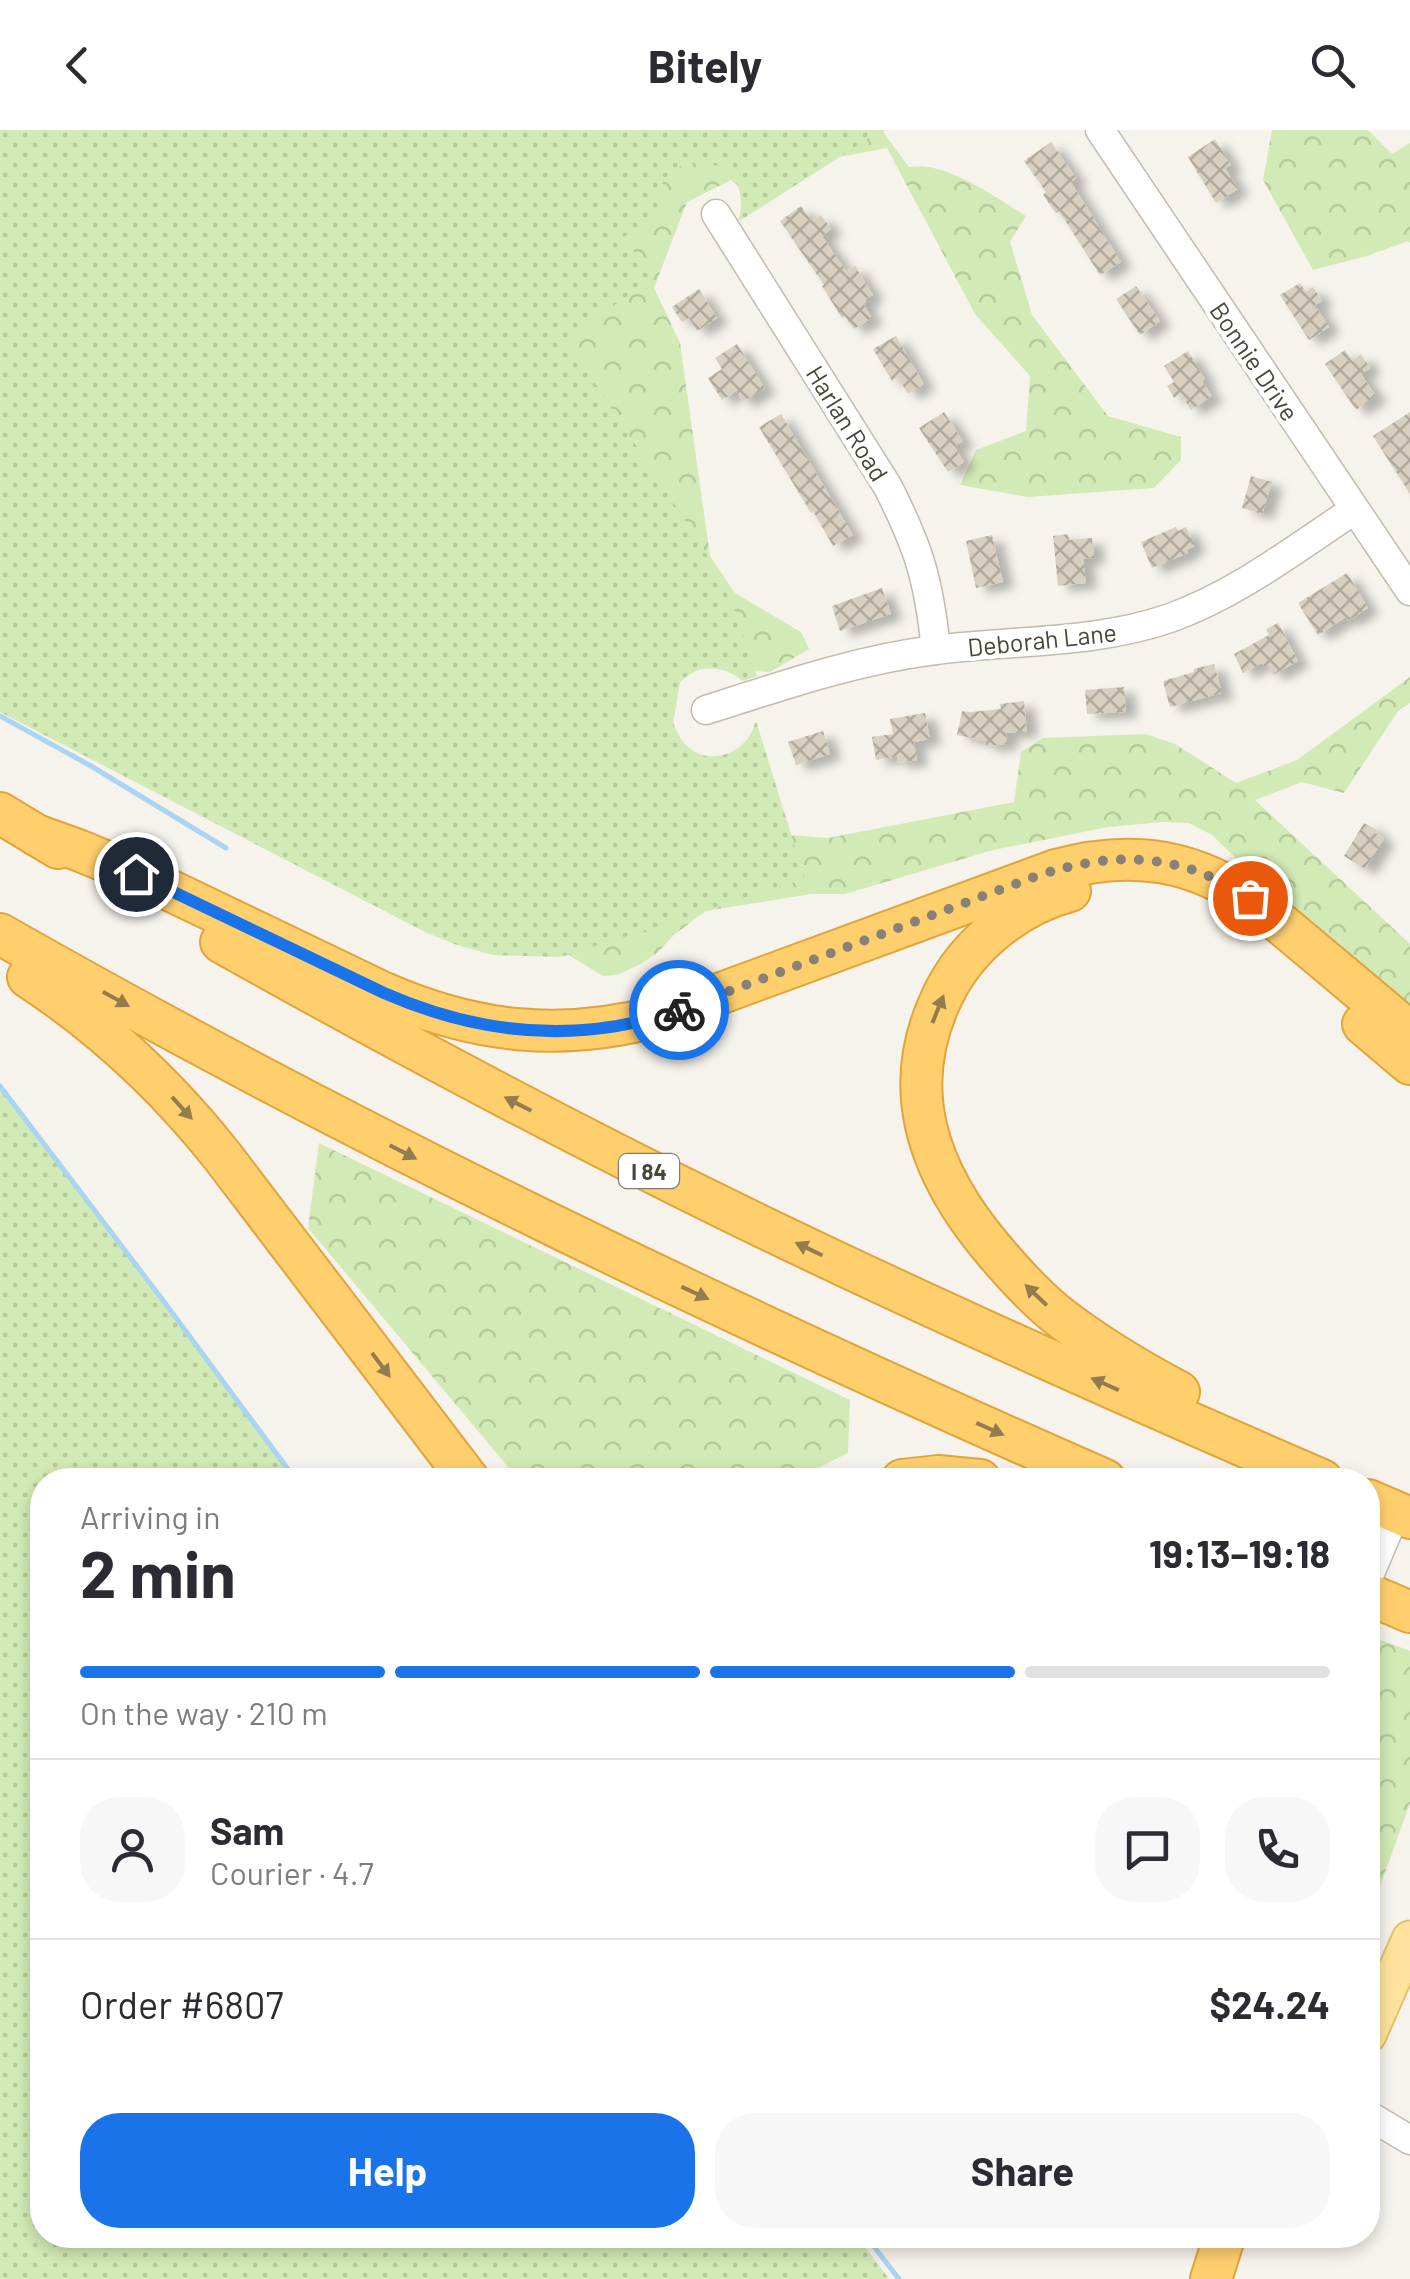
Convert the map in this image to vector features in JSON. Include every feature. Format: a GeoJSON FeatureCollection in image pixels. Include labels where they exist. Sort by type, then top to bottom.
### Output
{"type":"FeatureCollection","features":[{"type":"Feature","properties":{"kind":"highway","name":"I 84"},"geometry":{"type":"LineString","coordinates":[[0,814],[348,1013],[635,1164],[936,1308],[1295,1468]]}},
{"type":"Feature","properties":{"kind":"highway"},"geometry":{"type":"LineString","coordinates":[[36,835],[136,874],[404,1002],[470,1024],[540,1032],[617,1026],[659,1016],[1056,870],[1098,860],[1148,860],[1203,874],[1250,898],[1410,1032]]}},
{"type":"Feature","properties":{"kind":"highway"},"geometry":{"type":"LineString","coordinates":[[1307,1468],[1253,1429],[1187,1397],[1117,1356],[1056,1314],[1013,1272],[971,1221],[934,1157],[921,1102],[924,1051],[947,986],[996,930],[1028,908],[1062,894],[1096,887],[1136,886],[1190,896],[1238,922],[1410,1064]]}},
{"type":"Feature","properties":{"kind":"highway"},"geometry":{"type":"LineString","coordinates":[[0,934],[260,1077],[540,1221],[1078,1468]]}},
{"type":"Feature","properties":{"kind":"highway"},"geometry":{"type":"LineString","coordinates":[[0,958],[102,1030],[182,1107],[459,1468]]}},
{"type":"Feature","properties":{"kind":"highway"},"geometry":{"type":"LineString","coordinates":[[1380,1599],[1410,1612]]}},
{"type":"Feature","properties":{"kind":"highway"},"geometry":{"type":"LineString","coordinates":[[1380,1623],[1410,1634]]}},
{"type":"Feature","properties":{"kind":"highway"},"geometry":{"type":"LineString","coordinates":[[1213,2279],[1221,2248]]}},
{"type":"Feature","properties":{"kind":"main road"},"geometry":{"type":"LineString","coordinates":[[1380,2008],[1410,1938]]}},
{"type":"Feature","properties":{"kind":"main road"},"geometry":{"type":"LineString","coordinates":[[1213,2279],[1238,2248]]}},
{"type":"Feature","properties":{"kind":"street","name":"Bonnie Drive"},"geometry":{"type":"LineString","coordinates":[[1100,130],[1410,591]]}},
{"type":"Feature","properties":{"kind":"street","name":"Harlan Road"},"geometry":{"type":"LineString","coordinates":[[716,214],[888,487],[920,562],[936,650]]}},
{"type":"Feature","properties":{"kind":"street","name":"Deborah Lane"},"geometry":{"type":"LineString","coordinates":[[706,710],[880,659],[1102,634],[1168,619],[1230,591],[1354,510]]}},
{"type":"Feature","properties":{"kind":"street"},"geometry":{"type":"LineString","coordinates":[[1380,1543],[1391,1510]]}},
{"type":"Feature","properties":{"kind":"street"},"geometry":{"type":"LineString","coordinates":[[1380,2122],[1410,2140]]}},
{"type":"Feature","properties":{"kind":"green space"},"geometry":{"type":"Polygon","coordinates":[[[0,130],[875,130],[877,133],[738,222],[741,198],[734,179],[720,168],[703,162],[685,164],[670,173],[660,190],[658,214],[624,237],[653,278],[566,339],[702,546],[733,605],[757,676],[743,681],[711,668],[682,680],[671,711],[675,728],[684,743],[697,753],[714,756],[741,746],[756,721],[805,879],[561,957],[493,955],[427,933],[0,712],[0,130]]]}},
{"type":"Feature","properties":{"kind":"green space"},"geometry":{"type":"Polygon","coordinates":[[[93,130],[885,130],[909,167],[923,166],[954,174],[1026,216],[1010,242],[1032,315],[1108,416],[1181,437],[1181,460],[1154,488],[1028,497],[960,485],[976,450],[1026,431],[1030,376],[975,314],[887,148],[835,158],[751,197],[731,180],[687,202],[654,288],[680,343],[710,556],[735,593],[801,632],[809,649],[770,672],[682,670],[669,749],[777,834],[828,838],[1014,802],[1021,752],[1043,738],[1146,734],[1175,744],[1236,783],[1297,760],[1410,677],[1410,703],[1398,711],[1344,793],[1302,782],[1255,800],[1410,944],[1410,1010],[1212,835],[1189,823],[1108,827],[993,850],[845,894],[811,894],[706,911],[657,953],[617,975],[603,976],[567,954],[93,130]]]}},
{"type":"Feature","properties":{"kind":"green space"},"geometry":{"type":"Polygon","coordinates":[[[1272,130],[1368,130],[1392,154],[1410,143],[1410,243],[1313,270],[1263,180],[1272,130]]]}},
{"type":"Feature","properties":{"kind":"green space"},"geometry":{"type":"Polygon","coordinates":[[[0,1085],[285,1468],[30,1468],[30,2248],[866,2248],[889,2279],[0,2279],[0,1085]]]}},
{"type":"Feature","properties":{"kind":"green space"},"geometry":{"type":"Polygon","coordinates":[[[319,1143],[850,1400],[848,1453],[818,1468],[509,1468],[308,1228],[319,1143]]]}},
{"type":"Feature","properties":{"kind":"green space"},"geometry":{"type":"Polygon","coordinates":[[[1380,1640],[1410,1651],[1410,1803],[1380,1887],[1380,1640]]]}},
{"type":"Feature","properties":{"kind":"building"},"geometry":{"type":"Polygon","coordinates":[[[1215,139],[1231,165],[1225,168],[1238,189],[1216,203],[1188,157],[1215,139]]]}},
{"type":"Feature","properties":{"kind":"building"},"geometry":{"type":"Polygon","coordinates":[[[1051,142],[1076,178],[1071,182],[1121,262],[1100,275],[1059,211],[1056,213],[1043,195],[1046,192],[1024,161],[1051,142]]]}},
{"type":"Feature","properties":{"kind":"building"},"geometry":{"type":"Polygon","coordinates":[[[801,206],[812,221],[821,215],[831,229],[822,236],[846,271],[855,266],[873,295],[865,299],[864,305],[872,318],[854,329],[845,316],[842,318],[780,221],[801,206]]]}},
{"type":"Feature","properties":{"kind":"building"},"geometry":{"type":"Polygon","coordinates":[[[1300,283],[1306,292],[1313,287],[1322,301],[1315,305],[1329,327],[1309,340],[1280,295],[1300,283]]]}},
{"type":"Feature","properties":{"kind":"building"},"geometry":{"type":"Polygon","coordinates":[[[1136,286],[1160,321],[1140,335],[1116,299],[1136,286]]]}},
{"type":"Feature","properties":{"kind":"building"},"geometry":{"type":"Polygon","coordinates":[[[699,289],[717,318],[697,331],[689,318],[682,322],[672,307],[699,289]]]}},
{"type":"Feature","properties":{"kind":"building"},"geometry":{"type":"Polygon","coordinates":[[[896,336],[924,384],[908,394],[898,377],[892,381],[873,349],[896,336]]]}},
{"type":"Feature","properties":{"kind":"building"},"geometry":{"type":"Polygon","coordinates":[[[737,344],[765,388],[743,402],[736,391],[722,400],[708,378],[722,369],[715,358],[737,344]]]}},
{"type":"Feature","properties":{"kind":"building"},"geometry":{"type":"Polygon","coordinates":[[[1345,350],[1352,361],[1361,354],[1370,368],[1361,374],[1376,396],[1356,410],[1325,364],[1345,350]]]}},
{"type":"Feature","properties":{"kind":"building"},"geometry":{"type":"Polygon","coordinates":[[[1188,351],[1212,396],[1191,410],[1181,394],[1174,398],[1167,386],[1174,382],[1164,366],[1188,351]]]}},
{"type":"Feature","properties":{"kind":"building"},"geometry":{"type":"Polygon","coordinates":[[[944,412],[963,441],[954,446],[964,462],[948,472],[919,428],[944,412]]]}},
{"type":"Feature","properties":{"kind":"building"},"geometry":{"type":"Polygon","coordinates":[[[1410,412],[1410,494],[1373,436],[1410,412]]]}},
{"type":"Feature","properties":{"kind":"building"},"geometry":{"type":"Polygon","coordinates":[[[781,414],[853,535],[833,546],[759,427],[781,414]]]}},
{"type":"Feature","properties":{"kind":"building"},"geometry":{"type":"Polygon","coordinates":[[[1251,476],[1272,482],[1262,514],[1242,508],[1251,476]]]}},
{"type":"Feature","properties":{"kind":"building"},"geometry":{"type":"Polygon","coordinates":[[[1176,527],[1178,531],[1186,527],[1195,546],[1188,553],[1152,568],[1141,542],[1176,527]]]}},
{"type":"Feature","properties":{"kind":"building"},"geometry":{"type":"Polygon","coordinates":[[[1068,534],[1069,540],[1092,538],[1094,558],[1083,559],[1086,583],[1058,586],[1053,536],[1068,534]]]}},
{"type":"Feature","properties":{"kind":"building"},"geometry":{"type":"Polygon","coordinates":[[[992,535],[1003,582],[976,588],[966,541],[992,535]]]}},
{"type":"Feature","properties":{"kind":"building"},"geometry":{"type":"Polygon","coordinates":[[[1347,573],[1368,608],[1318,635],[1298,603],[1347,573]]]}},
{"type":"Feature","properties":{"kind":"building"},"geometry":{"type":"Polygon","coordinates":[[[882,588],[891,614],[840,631],[832,606],[882,588]]]}},
{"type":"Feature","properties":{"kind":"building"},"geometry":{"type":"Polygon","coordinates":[[[1278,623],[1298,661],[1273,675],[1268,665],[1264,667],[1262,663],[1243,673],[1234,654],[1269,635],[1266,629],[1278,623]]]}},
{"type":"Feature","properties":{"kind":"building"},"geometry":{"type":"Polygon","coordinates":[[[1214,664],[1222,693],[1170,707],[1163,681],[1214,664]]]}},
{"type":"Feature","properties":{"kind":"building"},"geometry":{"type":"Polygon","coordinates":[[[1124,687],[1126,712],[1087,714],[1085,690],[1124,687]]]}},
{"type":"Feature","properties":{"kind":"building"},"geometry":{"type":"Polygon","coordinates":[[[1024,701],[1027,731],[1006,733],[1007,744],[986,746],[986,741],[957,735],[962,711],[1001,709],[1000,704],[1024,701]]]}},
{"type":"Feature","properties":{"kind":"building"},"geometry":{"type":"Polygon","coordinates":[[[925,713],[930,739],[914,742],[917,760],[898,763],[897,756],[876,760],[872,737],[893,734],[890,719],[925,713]]]}},
{"type":"Feature","properties":{"kind":"building"},"geometry":{"type":"Polygon","coordinates":[[[823,731],[830,754],[796,765],[788,742],[823,731]]]}},
{"type":"Feature","properties":{"kind":"building"},"geometry":{"type":"Polygon","coordinates":[[[1364,823],[1384,838],[1365,869],[1344,856],[1364,823]]]}},
{"type":"Feature","properties":{"kind":"waterway"},"geometry":{"type":"LineString","coordinates":[[0,716],[226,848]]}},
{"type":"Feature","properties":{"kind":"waterway"},"geometry":{"type":"LineString","coordinates":[[0,1086],[287,1468]]}},
{"type":"Feature","properties":{"kind":"waterway"},"geometry":{"type":"LineString","coordinates":[[875,2248],[899,2279]]}},
{"type":"Feature","properties":{"kind":"way so far"},"geometry":{"type":"LineString","coordinates":[[679,1010],[1034,877],[1085,862],[1137,859],[1177,865],[1227,884],[1250,898]]}},
{"type":"Feature","properties":{"kind":"route"},"geometry":{"type":"LineString","coordinates":[[136,874],[384,993],[470,1024],[556,1032],[617,1026],[679,1010]]}}]}
